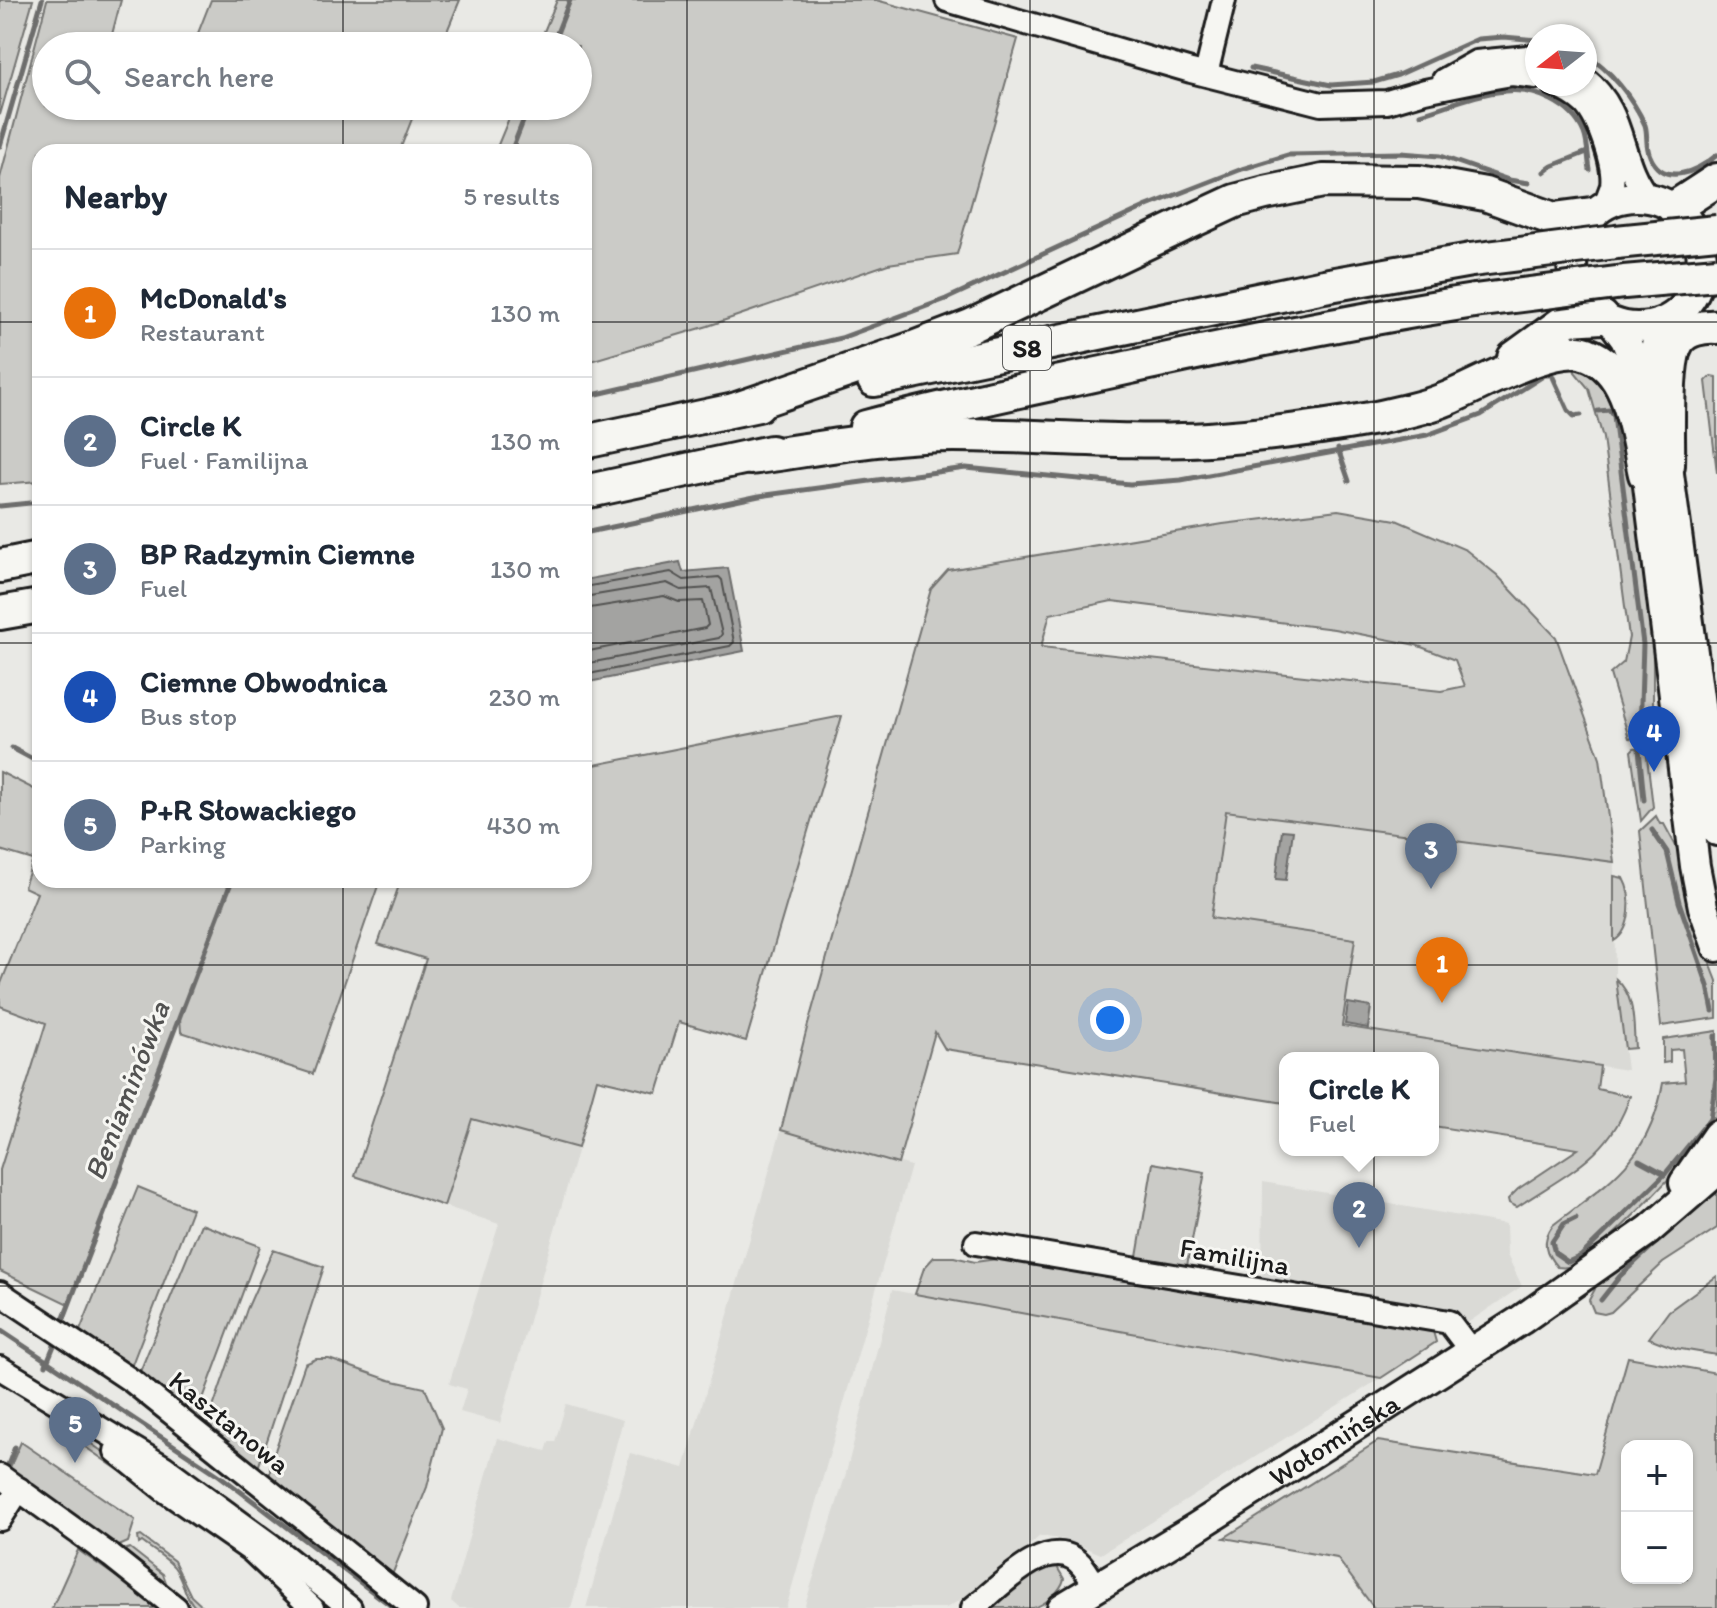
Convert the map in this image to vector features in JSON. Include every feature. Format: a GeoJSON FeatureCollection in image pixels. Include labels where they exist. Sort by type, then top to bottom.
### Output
{"type":"FeatureCollection","features":[{"type":"Feature","properties":{"kind":"highway"},"geometry":{"type":"LineString","coordinates":[[1661,202],[1717,180]]}},
{"type":"Feature","properties":{"kind":"highway"},"geometry":{"type":"LineString","coordinates":[[737,409],[971,326],[1235,201],[1288,187],[1323,181],[1419,182],[1485,194],[1554,219],[1599,209]]}},
{"type":"Feature","properties":{"kind":"highway","name":"S8"},"geometry":{"type":"LineString","coordinates":[[592,440],[1251,300],[1471,260],[1717,232]]}},
{"type":"Feature","properties":{"kind":"highway","name":"S8"},"geometry":{"type":"LineString","coordinates":[[592,490],[750,458],[927,411],[1329,326],[1474,301],[1717,274]]}},
{"type":"Feature","properties":{"kind":"highway"},"geometry":{"type":"LineString","coordinates":[[1672,317],[1695,307],[1717,309]]}},
{"type":"Feature","properties":{"kind":"highway"},"geometry":{"type":"LineString","coordinates":[[1480,384],[1568,319],[1608,320]]}},
{"type":"Feature","properties":{"kind":"highway"},"geometry":{"type":"LineString","coordinates":[[1657,469],[1672,356],[1678,341],[1688,332],[1717,327]]}},
{"type":"Feature","properties":{"kind":"highway"},"geometry":{"type":"LineString","coordinates":[[750,458],[952,435],[1207,439],[1378,418],[1442,401],[1561,352],[1586,353],[1600,361],[1619,383],[1657,469]]}},
{"type":"Feature","properties":{"kind":"highway"},"geometry":{"type":"LineString","coordinates":[[0,566],[32,560]]}},
{"type":"Feature","properties":{"kind":"highway"},"geometry":{"type":"LineString","coordinates":[[0,613],[32,607]]}},
{"type":"Feature","properties":{"kind":"main road"},"geometry":{"type":"LineString","coordinates":[[1716,944],[1703,907],[1695,866],[1657,469],[1654,348],[1656,336],[1691,298],[1699,283],[1702,258],[1696,233],[1686,219],[1661,202],[1626,197],[1599,209],[1581,227],[1571,261],[1573,278],[1591,308],[1608,320],[1625,339],[1632,356],[1657,469],[1717,831]]}},
{"type":"Feature","properties":{"kind":"main road"},"geometry":{"type":"LineString","coordinates":[[1608,320],[1631,327],[1648,327],[1672,317]]}},
{"type":"Feature","properties":{"kind":"main road"},"geometry":{"type":"LineString","coordinates":[[1684,1183],[1717,1135]]}},
{"type":"Feature","properties":{"kind":"main road","name":"Wołomińska"},"geometry":{"type":"LineString","coordinates":[[1601,1264],[1717,1153]]}},
{"type":"Feature","properties":{"kind":"main road","name":"Wołomińska"},"geometry":{"type":"LineString","coordinates":[[1062,1608],[1345,1434],[1471,1351],[1649,1230],[1717,1171]]}},
{"type":"Feature","properties":{"kind":"street"},"geometry":{"type":"LineString","coordinates":[[947,0],[1321,104],[1387,102],[1425,91],[1512,74],[1525,76]]}},
{"type":"Feature","properties":{"kind":"street"},"geometry":{"type":"LineString","coordinates":[[1206,74],[1224,0]]}},
{"type":"Feature","properties":{"kind":"street"},"geometry":{"type":"LineString","coordinates":[[1425,91],[1476,62],[1525,57]]}},
{"type":"Feature","properties":{"kind":"street"},"geometry":{"type":"LineString","coordinates":[[1597,89],[1614,114],[1632,174],[1661,202]]}},
{"type":"Feature","properties":{"kind":"street"},"geometry":{"type":"LineString","coordinates":[[1574,96],[1586,105],[1599,130],[1611,166],[1612,185],[1599,209]]}},
{"type":"Feature","properties":{"kind":"street","name":"Familijna"},"geometry":{"type":"LineString","coordinates":[[976,1243],[1449,1322],[1471,1351]]}},
{"type":"Feature","properties":{"kind":"street","name":"Kasztanowa"},"geometry":{"type":"LineString","coordinates":[[0,1293],[132,1381],[415,1608]]}},
{"type":"Feature","properties":{"kind":"street"},"geometry":{"type":"LineString","coordinates":[[0,1368],[164,1467],[350,1608]]}},
{"type":"Feature","properties":{"kind":"street"},"geometry":{"type":"LineString","coordinates":[[73,1413],[164,1490],[252,1551],[312,1608]]}},
{"type":"Feature","properties":{"kind":"street"},"geometry":{"type":"LineString","coordinates":[[0,1476],[111,1556],[172,1607]]}},
{"type":"Feature","properties":{"kind":"street"},"geometry":{"type":"LineString","coordinates":[[0,1519],[19,1489]]}},
{"type":"Feature","properties":{"kind":"street"},"geometry":{"type":"LineString","coordinates":[[973,1608],[1013,1575],[1041,1556],[1050,1554],[1058,1553],[1076,1559],[1096,1587]]}},
{"type":"Feature","properties":{"kind":"shaded area"},"geometry":{"type":"Polygon","coordinates":[[[0,0],[33,0],[0,115],[0,0]]]}},
{"type":"Feature","properties":{"kind":"shaded area"},"geometry":{"type":"Polygon","coordinates":[[[47,0],[121,0],[113,32],[39,32],[47,0]]]}},
{"type":"Feature","properties":{"kind":"shaded area"},"geometry":{"type":"Polygon","coordinates":[[[211,0],[460,0],[447,32],[198,32],[211,0]]]}},
{"type":"Feature","properties":{"kind":"shaded area"},"geometry":{"type":"Polygon","coordinates":[[[557,0],[876,0],[1018,39],[957,254],[888,264],[708,326],[592,361],[592,144],[498,144],[508,120],[592,120],[592,32],[544,32],[557,0]]]}},
{"type":"Feature","properties":{"kind":"shaded area"},"geometry":{"type":"Polygon","coordinates":[[[32,57],[32,120],[412,120],[402,144],[32,144],[32,482],[0,484],[0,178],[32,57]]]}},
{"type":"Feature","properties":{"kind":"shaded area"},"geometry":{"type":"Polygon","coordinates":[[[1573,361],[1597,371],[1625,423],[1653,645],[1653,738],[1646,740],[1629,738],[1610,674],[1624,662],[1629,637],[1603,438],[1589,389],[1575,372],[1573,361]]]}},
{"type":"Feature","properties":{"kind":"shaded area"},"geometry":{"type":"Polygon","coordinates":[[[1711,376],[1717,377],[1717,473],[1706,381],[1711,376]]]}},
{"type":"Feature","properties":{"kind":"shaded area"},"geometry":{"type":"Polygon","coordinates":[[[1338,510],[1396,520],[1466,550],[1497,575],[1556,637],[1600,758],[1614,862],[1226,811],[1211,918],[1355,939],[1342,1026],[1600,1066],[1597,1089],[1630,1096],[1622,1117],[1599,1149],[1585,1162],[1517,1207],[1508,1199],[1518,1189],[1578,1149],[1439,1127],[1439,1052],[1279,1052],[1279,1102],[945,1049],[935,1032],[898,1164],[781,1130],[931,589],[948,570],[1223,524],[1338,510]],[[1112,601],[1050,614],[1041,647],[1441,691],[1465,686],[1455,660],[1416,645],[1334,629],[1112,601]]]}},
{"type":"Feature","properties":{"kind":"shaded area"},"geometry":{"type":"Polygon","coordinates":[[[842,716],[746,1041],[679,1022],[657,1093],[597,1079],[578,1148],[472,1119],[444,1206],[355,1176],[426,959],[378,944],[398,888],[592,888],[592,765],[842,716]]]}},
{"type":"Feature","properties":{"kind":"shaded area"},"geometry":{"type":"Polygon","coordinates":[[[1646,749],[1653,807],[1641,821],[1631,751],[1646,749]]]}},
{"type":"Feature","properties":{"kind":"shaded area"},"geometry":{"type":"Polygon","coordinates":[[[0,772],[32,788],[32,860],[0,850],[0,772]]]}},
{"type":"Feature","properties":{"kind":"shaded area"},"geometry":{"type":"Polygon","coordinates":[[[1226,811],[1614,862],[1615,974],[1627,1070],[1342,1026],[1355,939],[1211,919],[1226,811]]]}},
{"type":"Feature","properties":{"kind":"shaded area"},"geometry":{"type":"Polygon","coordinates":[[[1656,816],[1677,848],[1691,914],[1717,981],[1717,1018],[1661,1026],[1640,831],[1656,816]]]}},
{"type":"Feature","properties":{"kind":"shaded area"},"geometry":{"type":"Polygon","coordinates":[[[32,863],[32,888],[377,888],[313,1074],[181,1032],[180,1017],[68,1304],[0,1271],[0,1170],[46,1023],[0,1006],[0,986],[37,893],[24,887],[32,863]]]}},
{"type":"Feature","properties":{"kind":"shaded area"},"geometry":{"type":"Polygon","coordinates":[[[1614,876],[1623,878],[1626,885],[1629,912],[1624,929],[1614,941],[1614,876]]]}},
{"type":"Feature","properties":{"kind":"shaded area"},"geometry":{"type":"Polygon","coordinates":[[[1616,979],[1630,1002],[1635,1048],[1625,1049],[1616,979]]]}},
{"type":"Feature","properties":{"kind":"shaded area"},"geometry":{"type":"Polygon","coordinates":[[[1717,1031],[1717,1110],[1715,1121],[1706,1135],[1672,1176],[1606,1241],[1576,1265],[1557,1267],[1546,1247],[1553,1225],[1609,1181],[1638,1150],[1657,1109],[1663,1083],[1685,1081],[1682,1049],[1670,1050],[1670,1062],[1663,1063],[1663,1039],[1717,1031]]]}},
{"type":"Feature","properties":{"kind":"shaded area"},"geometry":{"type":"Polygon","coordinates":[[[471,1118],[578,1148],[500,1423],[460,1412],[467,1389],[449,1384],[499,1224],[444,1206],[471,1118]]]}},
{"type":"Feature","properties":{"kind":"shaded area"},"geometry":{"type":"Polygon","coordinates":[[[781,1130],[911,1166],[786,1608],[586,1608],[630,1453],[684,1468],[781,1130]]]}},
{"type":"Feature","properties":{"kind":"shaded area"},"geometry":{"type":"Polygon","coordinates":[[[1153,1163],[1205,1172],[1186,1271],[1136,1263],[1153,1163]]]}},
{"type":"Feature","properties":{"kind":"shaded area"},"geometry":{"type":"Polygon","coordinates":[[[1717,1178],[1717,1228],[1663,1263],[1611,1312],[1594,1312],[1589,1300],[1595,1289],[1593,1285],[1717,1178]]]}},
{"type":"Feature","properties":{"kind":"shaded area"},"geometry":{"type":"Polygon","coordinates":[[[1263,1182],[1506,1224],[1507,1255],[1522,1286],[1463,1326],[1262,1283],[1263,1182]]]}},
{"type":"Feature","properties":{"kind":"shaded area"},"geometry":{"type":"Polygon","coordinates":[[[138,1187],[192,1209],[131,1367],[79,1333],[138,1187]]]}},
{"type":"Feature","properties":{"kind":"shaded area"},"geometry":{"type":"Polygon","coordinates":[[[201,1224],[260,1246],[195,1420],[139,1374],[201,1224]]]}},
{"type":"Feature","properties":{"kind":"shaded area"},"geometry":{"type":"Polygon","coordinates":[[[273,1250],[324,1267],[258,1468],[206,1428],[247,1309],[273,1250]]]}},
{"type":"Feature","properties":{"kind":"shaded area"},"geometry":{"type":"Polygon","coordinates":[[[934,1257],[954,1257],[975,1262],[1011,1257],[1432,1328],[1436,1342],[1381,1378],[915,1294],[924,1268],[934,1257]]]}},
{"type":"Feature","properties":{"kind":"shaded area"},"geometry":{"type":"Polygon","coordinates":[[[1717,1276],[1717,1355],[1675,1348],[1649,1338],[1669,1311],[1717,1276]]]}},
{"type":"Feature","properties":{"kind":"shaded area"},"geometry":{"type":"Polygon","coordinates":[[[892,1290],[1381,1378],[1101,1554],[1066,1540],[1040,1536],[980,1589],[946,1608],[804,1608],[845,1477],[892,1290]]]}},
{"type":"Feature","properties":{"kind":"shaded area"},"geometry":{"type":"Polygon","coordinates":[[[1628,1357],[1717,1373],[1717,1608],[1374,1608],[1337,1558],[1224,1538],[1378,1441],[1595,1474],[1628,1357]]]}},
{"type":"Feature","properties":{"kind":"shaded area"},"geometry":{"type":"Polygon","coordinates":[[[316,1359],[329,1359],[389,1380],[425,1388],[442,1428],[427,1487],[392,1575],[270,1477],[270,1465],[305,1364],[316,1359]]]}},
{"type":"Feature","properties":{"kind":"shaded area"},"geometry":{"type":"Polygon","coordinates":[[[566,1404],[623,1420],[571,1608],[459,1608],[451,1601],[497,1438],[546,1451],[549,1442],[555,1442],[566,1404]]]}},
{"type":"Feature","properties":{"kind":"shaded area"},"geometry":{"type":"Polygon","coordinates":[[[68,1428],[144,1480],[149,1491],[65,1433],[68,1428]]]}},
{"type":"Feature","properties":{"kind":"shaded area"},"geometry":{"type":"Polygon","coordinates":[[[21,1442],[135,1520],[128,1542],[110,1550],[8,1472],[21,1442]]]}},
{"type":"Feature","properties":{"kind":"shaded area"},"geometry":{"type":"Polygon","coordinates":[[[141,1536],[174,1561],[191,1596],[204,1608],[196,1608],[192,1603],[171,1563],[142,1542],[139,1544],[138,1537],[141,1536]]]}},
{"type":"Feature","properties":{"kind":"shaded area"},"geometry":{"type":"Polygon","coordinates":[[[130,1548],[163,1574],[169,1591],[120,1551],[130,1548]]]}},
{"type":"Feature","properties":{"kind":"shaded area"},"geometry":{"type":"Polygon","coordinates":[[[78,1550],[155,1604],[153,1608],[52,1608],[78,1550]]]}},
{"type":"Feature","properties":{"kind":"shaded area"},"geometry":{"type":"Polygon","coordinates":[[[1057,1567],[1064,1579],[1062,1584],[1042,1604],[1033,1608],[988,1608],[1042,1568],[1057,1567]]]}},
{"type":"Feature","properties":{"kind":"water"},"geometry":{"type":"Polygon","coordinates":[[[680,562],[683,572],[728,568],[744,651],[592,681],[592,578],[680,562]]]}},
{"type":"Feature","properties":{"kind":"water"},"geometry":{"type":"Polygon","coordinates":[[[1282,830],[1293,831],[1286,880],[1276,879],[1282,830]]]}},
{"type":"Feature","properties":{"kind":"water"},"geometry":{"type":"Polygon","coordinates":[[[1348,1003],[1371,1007],[1368,1028],[1345,1024],[1348,1003]]]}},
{"type":"Feature","properties":{"kind":"waterway"},"geometry":{"type":"LineString","coordinates":[[33,32],[42,0]]}},
{"type":"Feature","properties":{"kind":"waterway","name":"Beniaminówka"},"geometry":{"type":"LineString","coordinates":[[557,32],[570,0]]}},
{"type":"Feature","properties":{"kind":"waterway"},"geometry":{"type":"LineString","coordinates":[[0,146],[32,35]]}},
{"type":"Feature","properties":{"kind":"waterway"},"geometry":{"type":"LineString","coordinates":[[1251,68],[1331,85],[1374,82],[1398,75],[1478,39],[1525,39]]}},
{"type":"Feature","properties":{"kind":"waterway"},"geometry":{"type":"LineString","coordinates":[[1597,63],[1620,85],[1634,105],[1645,125],[1650,156],[1663,172],[1681,174],[1691,171],[1717,155]]}},
{"type":"Feature","properties":{"kind":"waterway"},"geometry":{"type":"LineString","coordinates":[[1421,114],[1495,92],[1517,91],[1540,95],[1562,106],[1578,123],[1585,137],[1590,170]]}},
{"type":"Feature","properties":{"kind":"waterway","name":"Beniaminówka"},"geometry":{"type":"LineString","coordinates":[[514,144],[524,120]]}},
{"type":"Feature","properties":{"kind":"waterway"},"geometry":{"type":"LineString","coordinates":[[1544,172],[1587,152]]}},
{"type":"Feature","properties":{"kind":"waterway"},"geometry":{"type":"LineString","coordinates":[[592,395],[841,338],[946,299],[1147,206],[1242,169],[1288,155],[1401,153],[1440,156],[1509,180],[1529,183]]}},
{"type":"Feature","properties":{"kind":"waterway"},"geometry":{"type":"LineString","coordinates":[[592,531],[759,496],[966,468],[1130,484],[1181,480],[1427,435],[1481,415],[1545,375],[1552,375],[1568,410],[1574,416],[1581,415]]}},
{"type":"Feature","properties":{"kind":"waterway"},"geometry":{"type":"LineString","coordinates":[[1598,411],[1610,410],[1614,416],[1643,644],[1640,732]]}},
{"type":"Feature","properties":{"kind":"waterway"},"geometry":{"type":"LineString","coordinates":[[1338,449],[1349,481]]}},
{"type":"Feature","properties":{"kind":"waterway"},"geometry":{"type":"LineString","coordinates":[[0,506],[32,503]]}},
{"type":"Feature","properties":{"kind":"waterway"},"geometry":{"type":"LineString","coordinates":[[12,748],[32,759]]}},
{"type":"Feature","properties":{"kind":"waterway"},"geometry":{"type":"LineString","coordinates":[[1639,749],[1644,800]]}},
{"type":"Feature","properties":{"kind":"waterway"},"geometry":{"type":"LineString","coordinates":[[1652,830],[1667,852],[1713,1011]]}},
{"type":"Feature","properties":{"kind":"waterway","name":"Beniaminówka"},"geometry":{"type":"LineString","coordinates":[[64,1318],[229,888]]}},
{"type":"Feature","properties":{"kind":"waterway"},"geometry":{"type":"LineString","coordinates":[[1576,1218],[1564,1224],[1552,1242],[1555,1253],[1568,1262],[1581,1256],[1665,1174],[1710,1119],[1716,1078],[1715,1036]]}},
{"type":"Feature","properties":{"kind":"waterway"},"geometry":{"type":"LineString","coordinates":[[1639,1160],[1665,1174]]}},
{"type":"Feature","properties":{"kind":"waterway"},"geometry":{"type":"LineString","coordinates":[[1702,1202],[1717,1190]]}},
{"type":"Feature","properties":{"kind":"waterway"},"geometry":{"type":"LineString","coordinates":[[1601,1300],[1620,1276],[1673,1227]]}},
{"type":"Feature","properties":{"kind":"waterway"},"geometry":{"type":"LineString","coordinates":[[0,1330],[220,1476],[394,1608]]}},
{"type":"Feature","properties":{"kind":"waterway","name":"Beniaminówka"},"geometry":{"type":"LineString","coordinates":[[46,1365],[55,1343]]}},
{"type":"Feature","properties":{"kind":"waterway","name":"Beniaminówka"},"geometry":{"type":"LineString","coordinates":[[8,1465],[15,1447]]}},
{"type":"Feature","properties":{"kind":"place","name":"Ciemne Obwodnica"},"geometry":{"type":"Point","coordinates":[1654,772]}},
{"type":"Feature","properties":{"kind":"place","name":"BP Radzymin Ciemne"},"geometry":{"type":"Point","coordinates":[1431,889]}},
{"type":"Feature","properties":{"kind":"place","name":"McDonald's"},"geometry":{"type":"Point","coordinates":[1442,1003]}},
{"type":"Feature","properties":{"kind":"place","name":"Circle K"},"geometry":{"type":"Point","coordinates":[1359,1248]}},
{"type":"Feature","properties":{"kind":"place","name":"P+R Słowackiego"},"geometry":{"type":"Point","coordinates":[75,1463]}}]}
